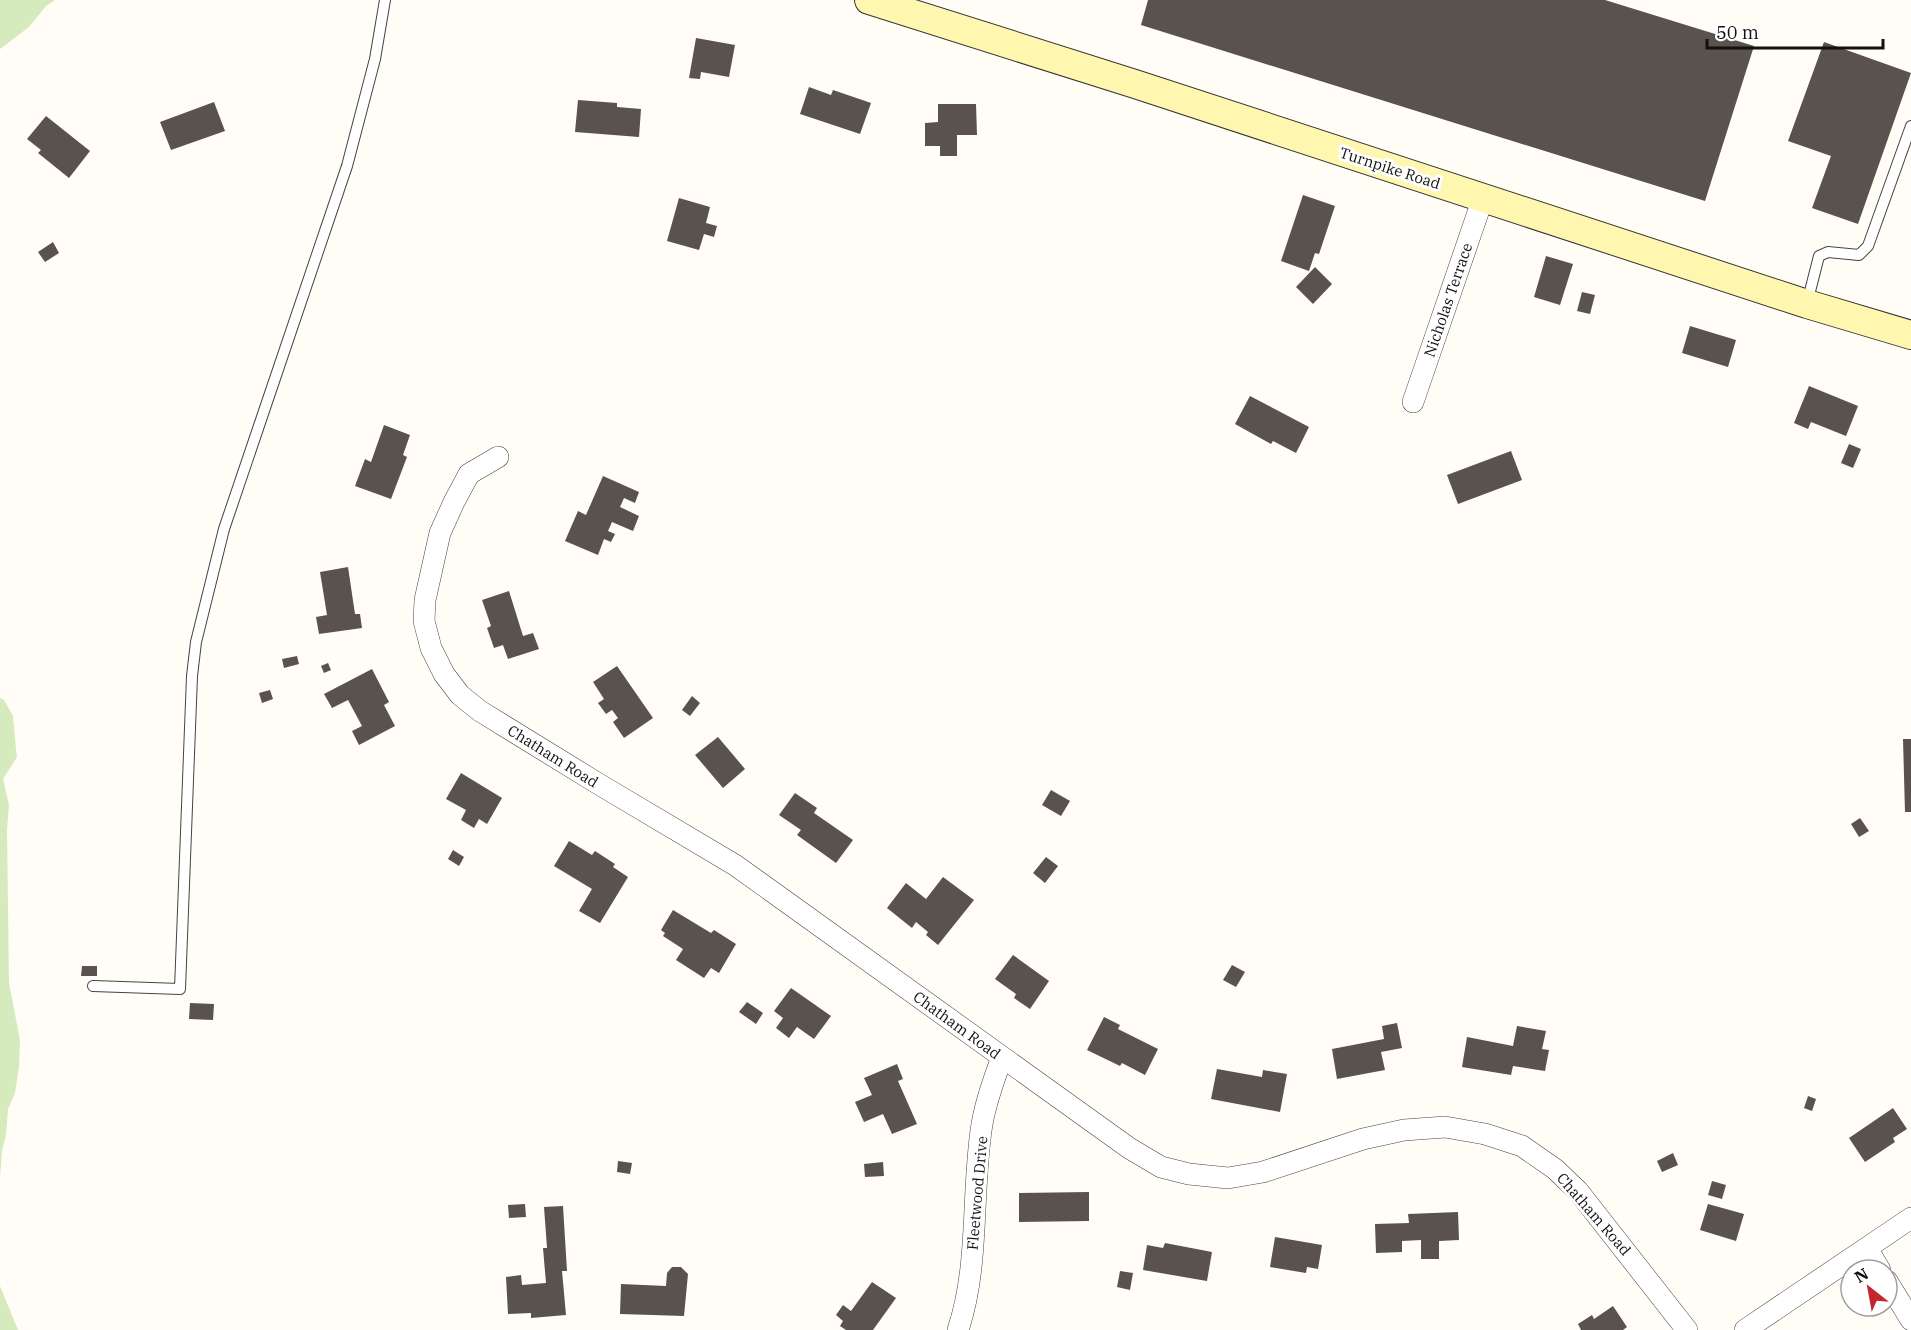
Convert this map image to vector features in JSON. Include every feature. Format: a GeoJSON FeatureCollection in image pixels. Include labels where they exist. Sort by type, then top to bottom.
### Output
{"type":"FeatureCollection","features":[{"type":"Feature","properties":{"kind":"main road","name":"Turnpike Road"},"geometry":{"type":"LineString","coordinates":[[869,0],[1135,84],[1807,303],[1911,334]]}},
{"type":"Feature","properties":{"kind":"street","name":"Nicholas Terrace"},"geometry":{"type":"LineString","coordinates":[[1413,402],[1484,198]]}},
{"type":"Feature","properties":{"kind":"street","name":"Chatham Road"},"geometry":{"type":"LineString","coordinates":[[498,457],[469,474],[454,502],[440,533],[425,600],[424,621],[430,648],[444,674],[460,695],[480,711],[735,865],[1129,1148],[1161,1167],[1189,1174],[1228,1178],[1263,1172],[1363,1139],[1404,1130],[1445,1127],[1485,1134],[1522,1146],[1555,1170],[1578,1191],[1687,1330]]}},
{"type":"Feature","properties":{"kind":"street","name":"Fleetwood Drive"},"geometry":{"type":"LineString","coordinates":[[958,1330],[969,1284],[982,1124],[1002,1057]]}},
{"type":"Feature","properties":{"kind":"street"},"geometry":{"type":"LineString","coordinates":[[1745,1330],[1911,1218]]}},
{"type":"Feature","properties":{"kind":"street"},"geometry":{"type":"LineString","coordinates":[[1867,1248],[1873,1258]]}},
{"type":"Feature","properties":{"kind":"street"},"geometry":{"type":"LineString","coordinates":[[1899,1300],[1911,1320]]}},
{"type":"Feature","properties":{"kind":"lane"},"geometry":{"type":"LineString","coordinates":[[93,986],[180,989],[192,676],[196,642],[224,529],[347,166],[375,59],[384,0]]}},
{"type":"Feature","properties":{"kind":"lane"},"geometry":{"type":"LineString","coordinates":[[1807,303],[1819,256],[1828,252],[1859,255],[1868,246],[1911,126]]}},
{"type":"Feature","properties":{"kind":"green space"},"geometry":{"type":"Polygon","coordinates":[[[0,0],[55,0],[46,6],[29,27],[0,49],[0,0]]]}},
{"type":"Feature","properties":{"kind":"green space"},"geometry":{"type":"Polygon","coordinates":[[[0,698],[4,700],[13,716],[17,757],[3,779],[9,805],[7,830],[9,983],[20,1040],[19,1067],[15,1093],[8,1109],[0,1179],[0,698]]]}},
{"type":"Feature","properties":{"kind":"green space"},"geometry":{"type":"Polygon","coordinates":[[[0,1286],[18,1330],[0,1330],[0,1286]]]}},
{"type":"Feature","properties":{"kind":"building"},"geometry":{"type":"Polygon","coordinates":[[[1148,0],[1605,0],[1754,46],[1705,201],[1141,25],[1148,0]]]}},
{"type":"Feature","properties":{"kind":"building"},"geometry":{"type":"Polygon","coordinates":[[[696,38],[735,45],[729,77],[701,72],[700,79],[689,78],[696,38]]]}},
{"type":"Feature","properties":{"kind":"building"},"geometry":{"type":"Polygon","coordinates":[[[1824,42],[1911,73],[1858,224],[1812,208],[1831,156],[1788,141],[1824,42]]]}},
{"type":"Feature","properties":{"kind":"building"},"geometry":{"type":"Polygon","coordinates":[[[809,87],[831,95],[833,90],[871,103],[860,134],[800,114],[809,87]]]}},
{"type":"Feature","properties":{"kind":"building"},"geometry":{"type":"Polygon","coordinates":[[[578,100],[617,103],[617,107],[641,109],[639,137],[575,132],[578,100]]]}},
{"type":"Feature","properties":{"kind":"building"},"geometry":{"type":"Polygon","coordinates":[[[214,102],[225,131],[171,150],[160,122],[214,102]]]}},
{"type":"Feature","properties":{"kind":"building"},"geometry":{"type":"Polygon","coordinates":[[[938,104],[976,104],[977,135],[957,135],[957,156],[940,156],[940,146],[925,146],[925,123],[938,122],[938,104]]]}},
{"type":"Feature","properties":{"kind":"building"},"geometry":{"type":"Polygon","coordinates":[[[46,116],[90,151],[69,178],[38,153],[41,150],[27,139],[46,116]]]}},
{"type":"Feature","properties":{"kind":"building"},"geometry":{"type":"Polygon","coordinates":[[[1303,195],[1335,206],[1319,254],[1315,253],[1309,271],[1281,261],[1303,195]]]}},
{"type":"Feature","properties":{"kind":"building"},"geometry":{"type":"Polygon","coordinates":[[[679,198],[710,207],[706,223],[717,226],[714,237],[704,234],[699,250],[667,241],[679,198]]]}},
{"type":"Feature","properties":{"kind":"building"},"geometry":{"type":"Polygon","coordinates":[[[53,242],[59,253],[45,262],[38,252],[53,242]]]}},
{"type":"Feature","properties":{"kind":"building"},"geometry":{"type":"Polygon","coordinates":[[[1546,256],[1573,264],[1560,305],[1534,297],[1546,256]]]}},
{"type":"Feature","properties":{"kind":"building"},"geometry":{"type":"Polygon","coordinates":[[[1315,267],[1332,284],[1313,304],[1296,287],[1315,267]]]}},
{"type":"Feature","properties":{"kind":"building"},"geometry":{"type":"Polygon","coordinates":[[[1582,292],[1595,295],[1590,314],[1577,311],[1582,292]]]}},
{"type":"Feature","properties":{"kind":"building"},"geometry":{"type":"Polygon","coordinates":[[[1690,326],[1736,340],[1728,367],[1682,353],[1690,326]]]}},
{"type":"Feature","properties":{"kind":"building"},"geometry":{"type":"Polygon","coordinates":[[[1809,386],[1858,406],[1846,436],[1811,422],[1808,429],[1794,423],[1809,386]]]}},
{"type":"Feature","properties":{"kind":"building"},"geometry":{"type":"Polygon","coordinates":[[[1250,396],[1309,427],[1296,453],[1273,441],[1271,444],[1235,424],[1250,396]]]}},
{"type":"Feature","properties":{"kind":"building"},"geometry":{"type":"Polygon","coordinates":[[[384,425],[410,435],[403,455],[407,457],[391,499],[355,486],[365,459],[371,462],[384,425]]]}},
{"type":"Feature","properties":{"kind":"building"},"geometry":{"type":"Polygon","coordinates":[[[1849,444],[1861,449],[1853,468],[1841,463],[1849,444]]]}},
{"type":"Feature","properties":{"kind":"building"},"geometry":{"type":"Polygon","coordinates":[[[1511,451],[1522,480],[1458,504],[1447,475],[1511,451]]]}},
{"type":"Feature","properties":{"kind":"building"},"geometry":{"type":"Polygon","coordinates":[[[603,476],[639,492],[635,503],[624,498],[620,507],[639,516],[633,531],[612,522],[608,531],[615,534],[611,542],[604,539],[598,555],[565,541],[578,511],[586,515],[603,476]]]}},
{"type":"Feature","properties":{"kind":"building"},"geometry":{"type":"Polygon","coordinates":[[[348,567],[355,614],[360,614],[362,628],[319,634],[316,617],[327,615],[320,572],[348,567]]]}},
{"type":"Feature","properties":{"kind":"building"},"geometry":{"type":"Polygon","coordinates":[[[509,591],[523,636],[533,633],[539,649],[508,659],[503,645],[494,648],[487,628],[491,626],[482,600],[509,591]]]}},
{"type":"Feature","properties":{"kind":"building"},"geometry":{"type":"Polygon","coordinates":[[[297,656],[299,664],[284,668],[282,659],[297,656]]]}},
{"type":"Feature","properties":{"kind":"building"},"geometry":{"type":"Polygon","coordinates":[[[328,663],[331,670],[324,673],[321,666],[328,663]]]}},
{"type":"Feature","properties":{"kind":"building"},"geometry":{"type":"Polygon","coordinates":[[[617,666],[653,718],[624,738],[613,722],[618,718],[612,710],[606,714],[598,703],[604,699],[593,682],[617,666]]]}},
{"type":"Feature","properties":{"kind":"building"},"geometry":{"type":"Polygon","coordinates":[[[372,669],[389,702],[384,705],[395,726],[359,745],[352,731],[362,726],[348,700],[332,708],[324,694],[372,669]]]}},
{"type":"Feature","properties":{"kind":"building"},"geometry":{"type":"Polygon","coordinates":[[[270,690],[273,699],[262,703],[259,693],[270,690]]]}},
{"type":"Feature","properties":{"kind":"building"},"geometry":{"type":"Polygon","coordinates":[[[692,696],[700,703],[690,716],[682,710],[692,696]]]}},
{"type":"Feature","properties":{"kind":"building"},"geometry":{"type":"Polygon","coordinates":[[[718,737],[745,769],[723,788],[695,755],[718,737]]]}},
{"type":"Feature","properties":{"kind":"building"},"geometry":{"type":"Polygon","coordinates":[[[1903,739],[1911,739],[1911,812],[1905,812],[1903,739]]]}},
{"type":"Feature","properties":{"kind":"building"},"geometry":{"type":"Polygon","coordinates":[[[461,773],[502,798],[487,824],[479,819],[474,828],[461,820],[466,810],[446,799],[461,773]]]}},
{"type":"Feature","properties":{"kind":"building"},"geometry":{"type":"Polygon","coordinates":[[[1051,790],[1070,801],[1061,816],[1042,805],[1051,790]]]}},
{"type":"Feature","properties":{"kind":"building"},"geometry":{"type":"Polygon","coordinates":[[[795,793],[817,808],[814,813],[853,840],[836,863],[797,835],[801,830],[779,815],[795,793]]]}},
{"type":"Feature","properties":{"kind":"building"},"geometry":{"type":"Polygon","coordinates":[[[1860,818],[1869,831],[1859,837],[1851,824],[1860,818]]]}},
{"type":"Feature","properties":{"kind":"building"},"geometry":{"type":"Polygon","coordinates":[[[569,841],[592,855],[595,851],[615,864],[613,867],[628,877],[600,923],[579,911],[592,889],[554,866],[569,841]]]}},
{"type":"Feature","properties":{"kind":"building"},"geometry":{"type":"Polygon","coordinates":[[[453,850],[464,857],[459,866],[448,859],[453,850]]]}},
{"type":"Feature","properties":{"kind":"building"},"geometry":{"type":"Polygon","coordinates":[[[1046,857],[1058,866],[1045,883],[1033,873],[1046,857]]]}},
{"type":"Feature","properties":{"kind":"building"},"geometry":{"type":"Polygon","coordinates":[[[943,877],[974,900],[938,945],[916,922],[912,928],[887,908],[906,883],[926,899],[943,877]]]}},
{"type":"Feature","properties":{"kind":"building"},"geometry":{"type":"Polygon","coordinates":[[[673,910],[711,933],[714,930],[736,944],[719,973],[711,968],[704,978],[676,960],[683,949],[663,936],[665,933],[661,930],[673,910]]]}},
{"type":"Feature","properties":{"kind":"building"},"geometry":{"type":"Polygon","coordinates":[[[1013,955],[1049,981],[1030,1009],[1014,998],[1016,994],[995,979],[1013,955]]]}},
{"type":"Feature","properties":{"kind":"building"},"geometry":{"type":"Polygon","coordinates":[[[1232,965],[1245,972],[1236,987],[1223,980],[1232,965]]]}},
{"type":"Feature","properties":{"kind":"building"},"geometry":{"type":"Polygon","coordinates":[[[82,966],[97,966],[97,976],[81,976],[82,966]]]}},
{"type":"Feature","properties":{"kind":"building"},"geometry":{"type":"Polygon","coordinates":[[[791,988],[831,1016],[814,1039],[797,1027],[789,1038],[776,1028],[783,1018],[774,1011],[791,988]]]}},
{"type":"Feature","properties":{"kind":"building"},"geometry":{"type":"Polygon","coordinates":[[[747,1002],[763,1013],[756,1024],[739,1012],[747,1002]]]}},
{"type":"Feature","properties":{"kind":"building"},"geometry":{"type":"Polygon","coordinates":[[[190,1003],[214,1004],[213,1020],[189,1019],[190,1003]]]}},
{"type":"Feature","properties":{"kind":"building"},"geometry":{"type":"Polygon","coordinates":[[[1104,1017],[1120,1025],[1118,1029],[1158,1049],[1145,1075],[1122,1063],[1120,1066],[1087,1050],[1104,1017]]]}},
{"type":"Feature","properties":{"kind":"building"},"geometry":{"type":"Polygon","coordinates":[[[1397,1023],[1402,1048],[1381,1052],[1385,1070],[1337,1079],[1332,1049],[1384,1039],[1382,1026],[1397,1023]]]}},
{"type":"Feature","properties":{"kind":"building"},"geometry":{"type":"Polygon","coordinates":[[[1517,1026],[1546,1031],[1542,1049],[1549,1050],[1545,1071],[1513,1066],[1511,1075],[1462,1067],[1467,1037],[1513,1046],[1517,1026]]]}},
{"type":"Feature","properties":{"kind":"building"},"geometry":{"type":"Polygon","coordinates":[[[897,1064],[903,1079],[898,1081],[917,1124],[892,1134],[883,1114],[864,1122],[855,1102],[872,1095],[864,1078],[897,1064]]]}},
{"type":"Feature","properties":{"kind":"building"},"geometry":{"type":"Polygon","coordinates":[[[1217,1069],[1262,1077],[1263,1070],[1287,1074],[1280,1112],[1211,1099],[1217,1069]]]}},
{"type":"Feature","properties":{"kind":"building"},"geometry":{"type":"Polygon","coordinates":[[[1808,1096],[1816,1099],[1812,1111],[1804,1108],[1808,1096]]]}},
{"type":"Feature","properties":{"kind":"building"},"geometry":{"type":"Polygon","coordinates":[[[1893,1108],[1907,1129],[1893,1138],[1895,1142],[1865,1162],[1849,1138],[1893,1108]]]}},
{"type":"Feature","properties":{"kind":"building"},"geometry":{"type":"Polygon","coordinates":[[[1673,1153],[1678,1165],[1662,1172],[1657,1161],[1673,1153]]]}},
{"type":"Feature","properties":{"kind":"building"},"geometry":{"type":"Polygon","coordinates":[[[618,1161],[632,1163],[630,1174],[617,1172],[618,1161]]]}},
{"type":"Feature","properties":{"kind":"building"},"geometry":{"type":"Polygon","coordinates":[[[883,1162],[884,1176],[865,1177],[864,1164],[883,1162]]]}},
{"type":"Feature","properties":{"kind":"building"},"geometry":{"type":"Polygon","coordinates":[[[1712,1181],[1726,1185],[1722,1199],[1708,1195],[1712,1181]]]}},
{"type":"Feature","properties":{"kind":"building"},"geometry":{"type":"Polygon","coordinates":[[[1089,1192],[1089,1221],[1019,1222],[1019,1193],[1089,1192]]]}},
{"type":"Feature","properties":{"kind":"building"},"geometry":{"type":"Polygon","coordinates":[[[525,1204],[526,1217],[509,1218],[508,1205],[525,1204]]]}},
{"type":"Feature","properties":{"kind":"building"},"geometry":{"type":"Polygon","coordinates":[[[1708,1204],[1744,1214],[1736,1241],[1700,1230],[1708,1204]]]}},
{"type":"Feature","properties":{"kind":"building"},"geometry":{"type":"Polygon","coordinates":[[[563,1206],[567,1271],[562,1271],[566,1315],[531,1318],[531,1313],[508,1314],[506,1277],[521,1275],[522,1285],[546,1283],[543,1248],[547,1248],[544,1207],[563,1206]]]}},
{"type":"Feature","properties":{"kind":"building"},"geometry":{"type":"Polygon","coordinates":[[[1458,1212],[1459,1240],[1439,1241],[1439,1259],[1421,1259],[1421,1240],[1402,1241],[1402,1252],[1376,1253],[1375,1224],[1409,1223],[1408,1214],[1458,1212]]]}},
{"type":"Feature","properties":{"kind":"building"},"geometry":{"type":"Polygon","coordinates":[[[1275,1237],[1322,1245],[1318,1269],[1307,1267],[1306,1273],[1270,1267],[1275,1237]]]}},
{"type":"Feature","properties":{"kind":"building"},"geometry":{"type":"Polygon","coordinates":[[[1165,1243],[1212,1252],[1207,1281],[1143,1270],[1147,1245],[1163,1248],[1165,1243]]]}},
{"type":"Feature","properties":{"kind":"building"},"geometry":{"type":"Polygon","coordinates":[[[672,1267],[681,1267],[688,1274],[684,1316],[620,1314],[621,1284],[666,1286],[667,1273],[672,1267]]]}},
{"type":"Feature","properties":{"kind":"building"},"geometry":{"type":"Polygon","coordinates":[[[1120,1271],[1133,1273],[1130,1290],[1117,1287],[1120,1271]]]}},
{"type":"Feature","properties":{"kind":"building"},"geometry":{"type":"Polygon","coordinates":[[[872,1282],[896,1298],[873,1330],[846,1330],[840,1326],[843,1321],[836,1315],[843,1305],[851,1311],[872,1282]]]}},
{"type":"Feature","properties":{"kind":"building"},"geometry":{"type":"Polygon","coordinates":[[[1613,1306],[1627,1327],[1623,1330],[1581,1330],[1578,1324],[1592,1315],[1594,1319],[1613,1306]]]}}]}
